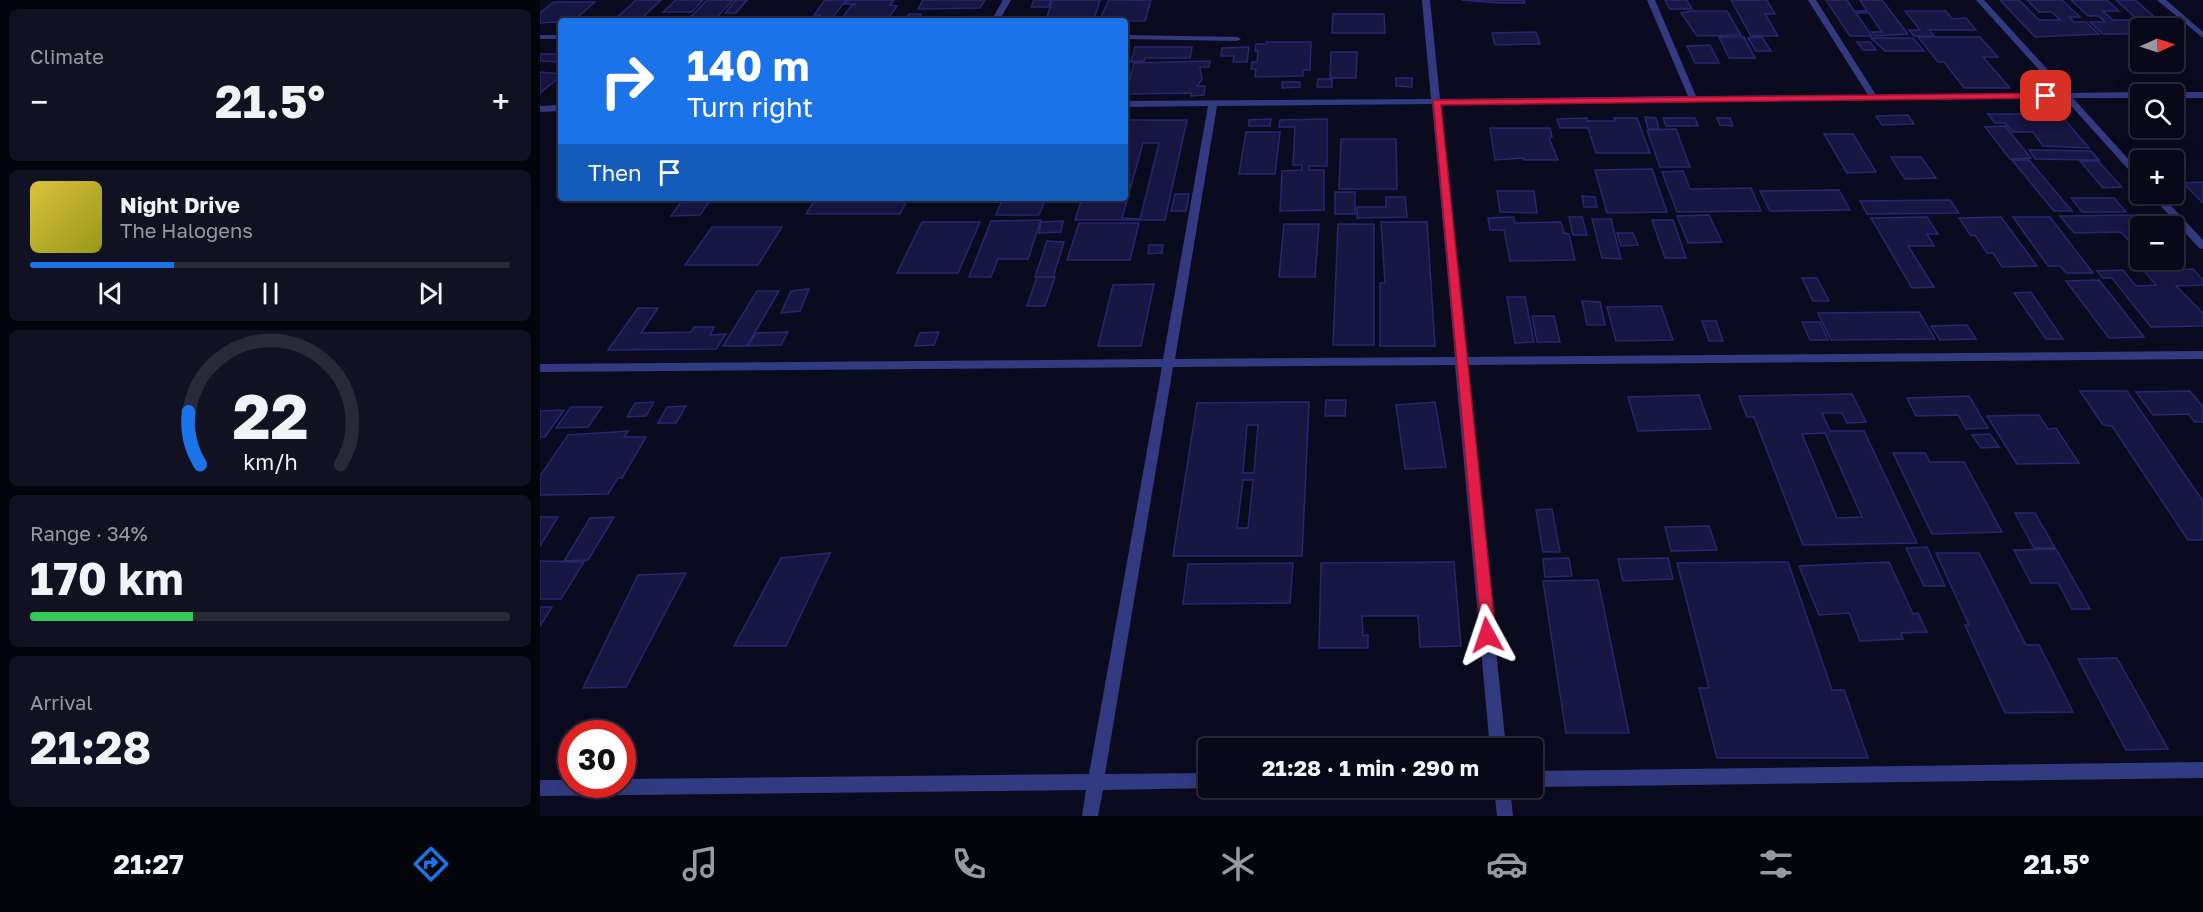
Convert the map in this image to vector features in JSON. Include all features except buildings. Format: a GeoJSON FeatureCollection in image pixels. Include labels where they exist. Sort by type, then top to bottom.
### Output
{"type":"FeatureCollection","features":[{"type":"Feature","properties":{"kind":"street"},"geometry":{"type":"LineString","coordinates":[[997,18],[1007,0]]}},
{"type":"Feature","properties":{"kind":"street"},"geometry":{"type":"LineString","coordinates":[[1426,0],[1497,738]]}},
{"type":"Feature","properties":{"kind":"street"},"geometry":{"type":"LineString","coordinates":[[1651,0],[1693,99]]}},
{"type":"Feature","properties":{"kind":"street"},"geometry":{"type":"LineString","coordinates":[[1812,0],[1874,98]]}},
{"type":"Feature","properties":{"kind":"street"},"geometry":{"type":"LineString","coordinates":[[1980,0],[2130,166]]}},
{"type":"Feature","properties":{"kind":"street"},"geometry":{"type":"LineString","coordinates":[[2161,0],[2203,36]]}},
{"type":"Feature","properties":{"kind":"street"},"geometry":{"type":"LineString","coordinates":[[540,37],[558,37]]}},
{"type":"Feature","properties":{"kind":"street"},"geometry":{"type":"LineString","coordinates":[[1128,37],[1237,39]]}},
{"type":"Feature","properties":{"kind":"street"},"geometry":{"type":"LineString","coordinates":[[1128,104],[2130,95]]}},
{"type":"Feature","properties":{"kind":"street"},"geometry":{"type":"LineString","coordinates":[[2184,95],[2203,95]]}},
{"type":"Feature","properties":{"kind":"street"},"geometry":{"type":"LineString","coordinates":[[1090,816],[1214,103]]}},
{"type":"Feature","properties":{"kind":"street"},"geometry":{"type":"LineString","coordinates":[[540,109],[558,108]]}},
{"type":"Feature","properties":{"kind":"street"},"geometry":{"type":"LineString","coordinates":[[2165,204],[2203,246]]}},
{"type":"Feature","properties":{"kind":"street"},"geometry":{"type":"LineString","coordinates":[[540,368],[2203,355]]}},
{"type":"Feature","properties":{"kind":"street"},"geometry":{"type":"LineString","coordinates":[[1543,779],[2203,770]]}},
{"type":"Feature","properties":{"kind":"street"},"geometry":{"type":"LineString","coordinates":[[540,788],[1198,781]]}},
{"type":"Feature","properties":{"kind":"street"},"geometry":{"type":"LineString","coordinates":[[1503,798],[1505,816]]}},
{"type":"Feature","properties":{"kind":"route"},"geometry":{"type":"LineString","coordinates":[[1487,635],[1436,102],[2046,96]]}}]}
